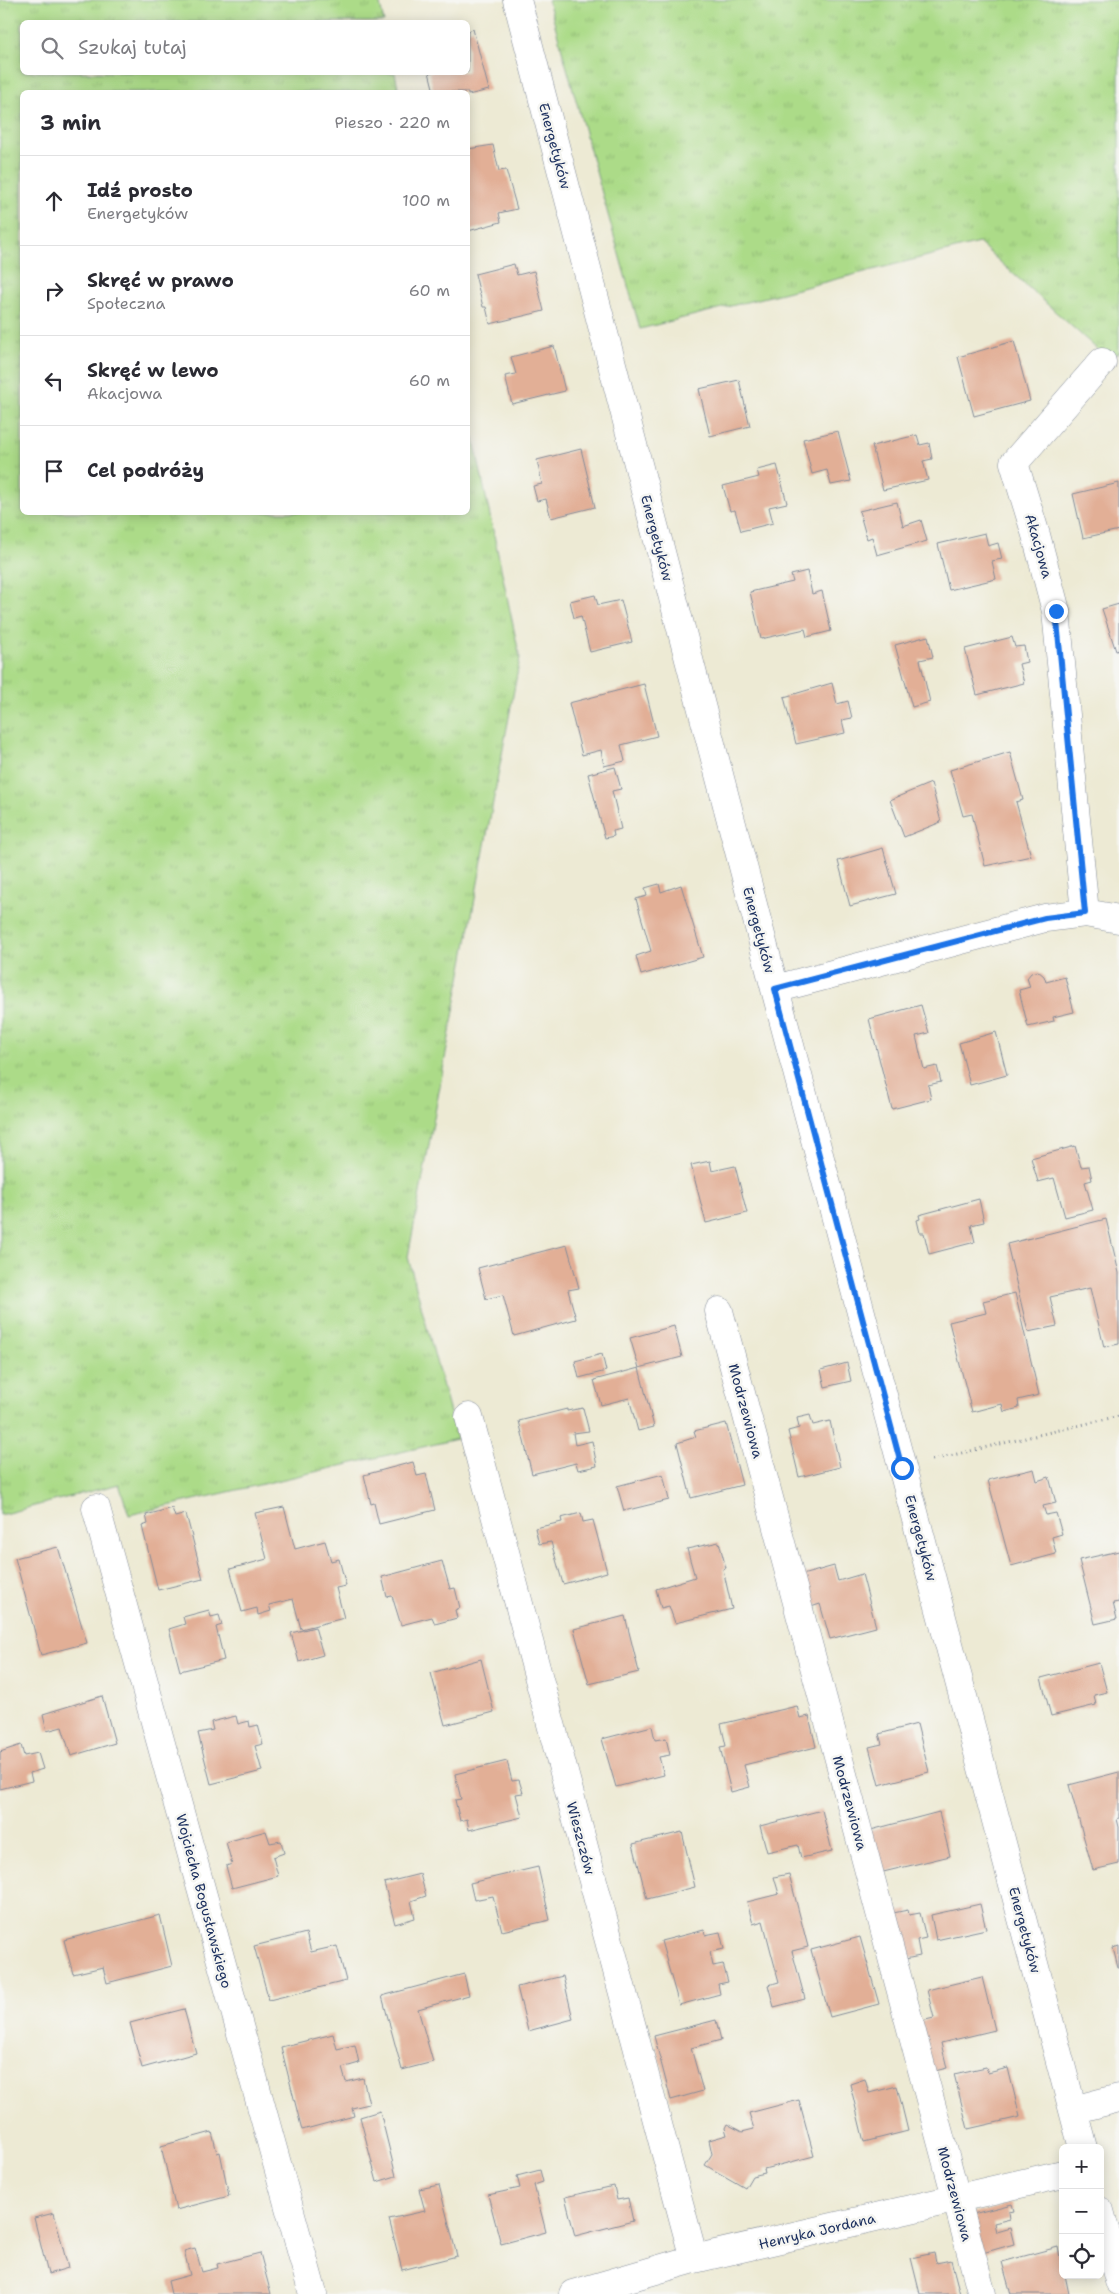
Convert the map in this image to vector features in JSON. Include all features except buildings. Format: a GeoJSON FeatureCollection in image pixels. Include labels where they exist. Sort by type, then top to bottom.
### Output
{"type":"FeatureCollection","features":[{"type":"Feature","properties":{"kind":"street","name":"Energetyków"},"geometry":{"type":"LineString","coordinates":[[517,0],[775,989],[1082,2144]]}},
{"type":"Feature","properties":{"kind":"street","name":"Akacjowa"},"geometry":{"type":"LineString","coordinates":[[1085,913],[1056,611],[1036,535],[1014,463],[1102,362]]}},
{"type":"Feature","properties":{"kind":"street"},"geometry":{"type":"LineString","coordinates":[[775,989],[1036,920],[1085,913],[1119,919]]}},
{"type":"Feature","properties":{"kind":"street","name":"Modrzewiowa"},"geometry":{"type":"LineString","coordinates":[[719,1311],[982,2294]]}},
{"type":"Feature","properties":{"kind":"street","name":"Wieszczów"},"geometry":{"type":"LineString","coordinates":[[468,1417],[694,2260]]}},
{"type":"Feature","properties":{"kind":"street","name":"Wojciecha Bogusławskiego"},"geometry":{"type":"LineString","coordinates":[[96,1508],[313,2294]]}},
{"type":"Feature","properties":{"kind":"street"},"geometry":{"type":"LineString","coordinates":[[1073,2110],[1119,2098]]}},
{"type":"Feature","properties":{"kind":"street","name":"Henryka Jordana"},"geometry":{"type":"LineString","coordinates":[[573,2294],[694,2260],[1059,2175]]}},
{"type":"Feature","properties":{"kind":"street"},"geometry":{"type":"LineString","coordinates":[[1104,2226],[1119,2281]]}},
{"type":"Feature","properties":{"kind":"path"},"geometry":{"type":"LineString","coordinates":[[902,1468],[1119,1416]]}},
{"type":"Feature","properties":{"kind":"green space"},"geometry":{"type":"Polygon","coordinates":[[[0,0],[379,0],[384,20],[20,20],[20,75],[395,75],[399,90],[20,90],[20,515],[470,515],[470,421],[520,658],[408,1257],[457,1439],[129,1515],[119,1484],[0,1515],[0,0]]]}},
{"type":"Feature","properties":{"kind":"green space"},"geometry":{"type":"Polygon","coordinates":[[[548,0],[1119,0],[1119,353],[1107,358],[979,243],[640,329],[548,0]]]}},
{"type":"Feature","properties":{"kind":"route"},"geometry":{"type":"LineString","coordinates":[[902,1468],[775,989],[1045,918],[1085,913],[1056,611]]}}]}
